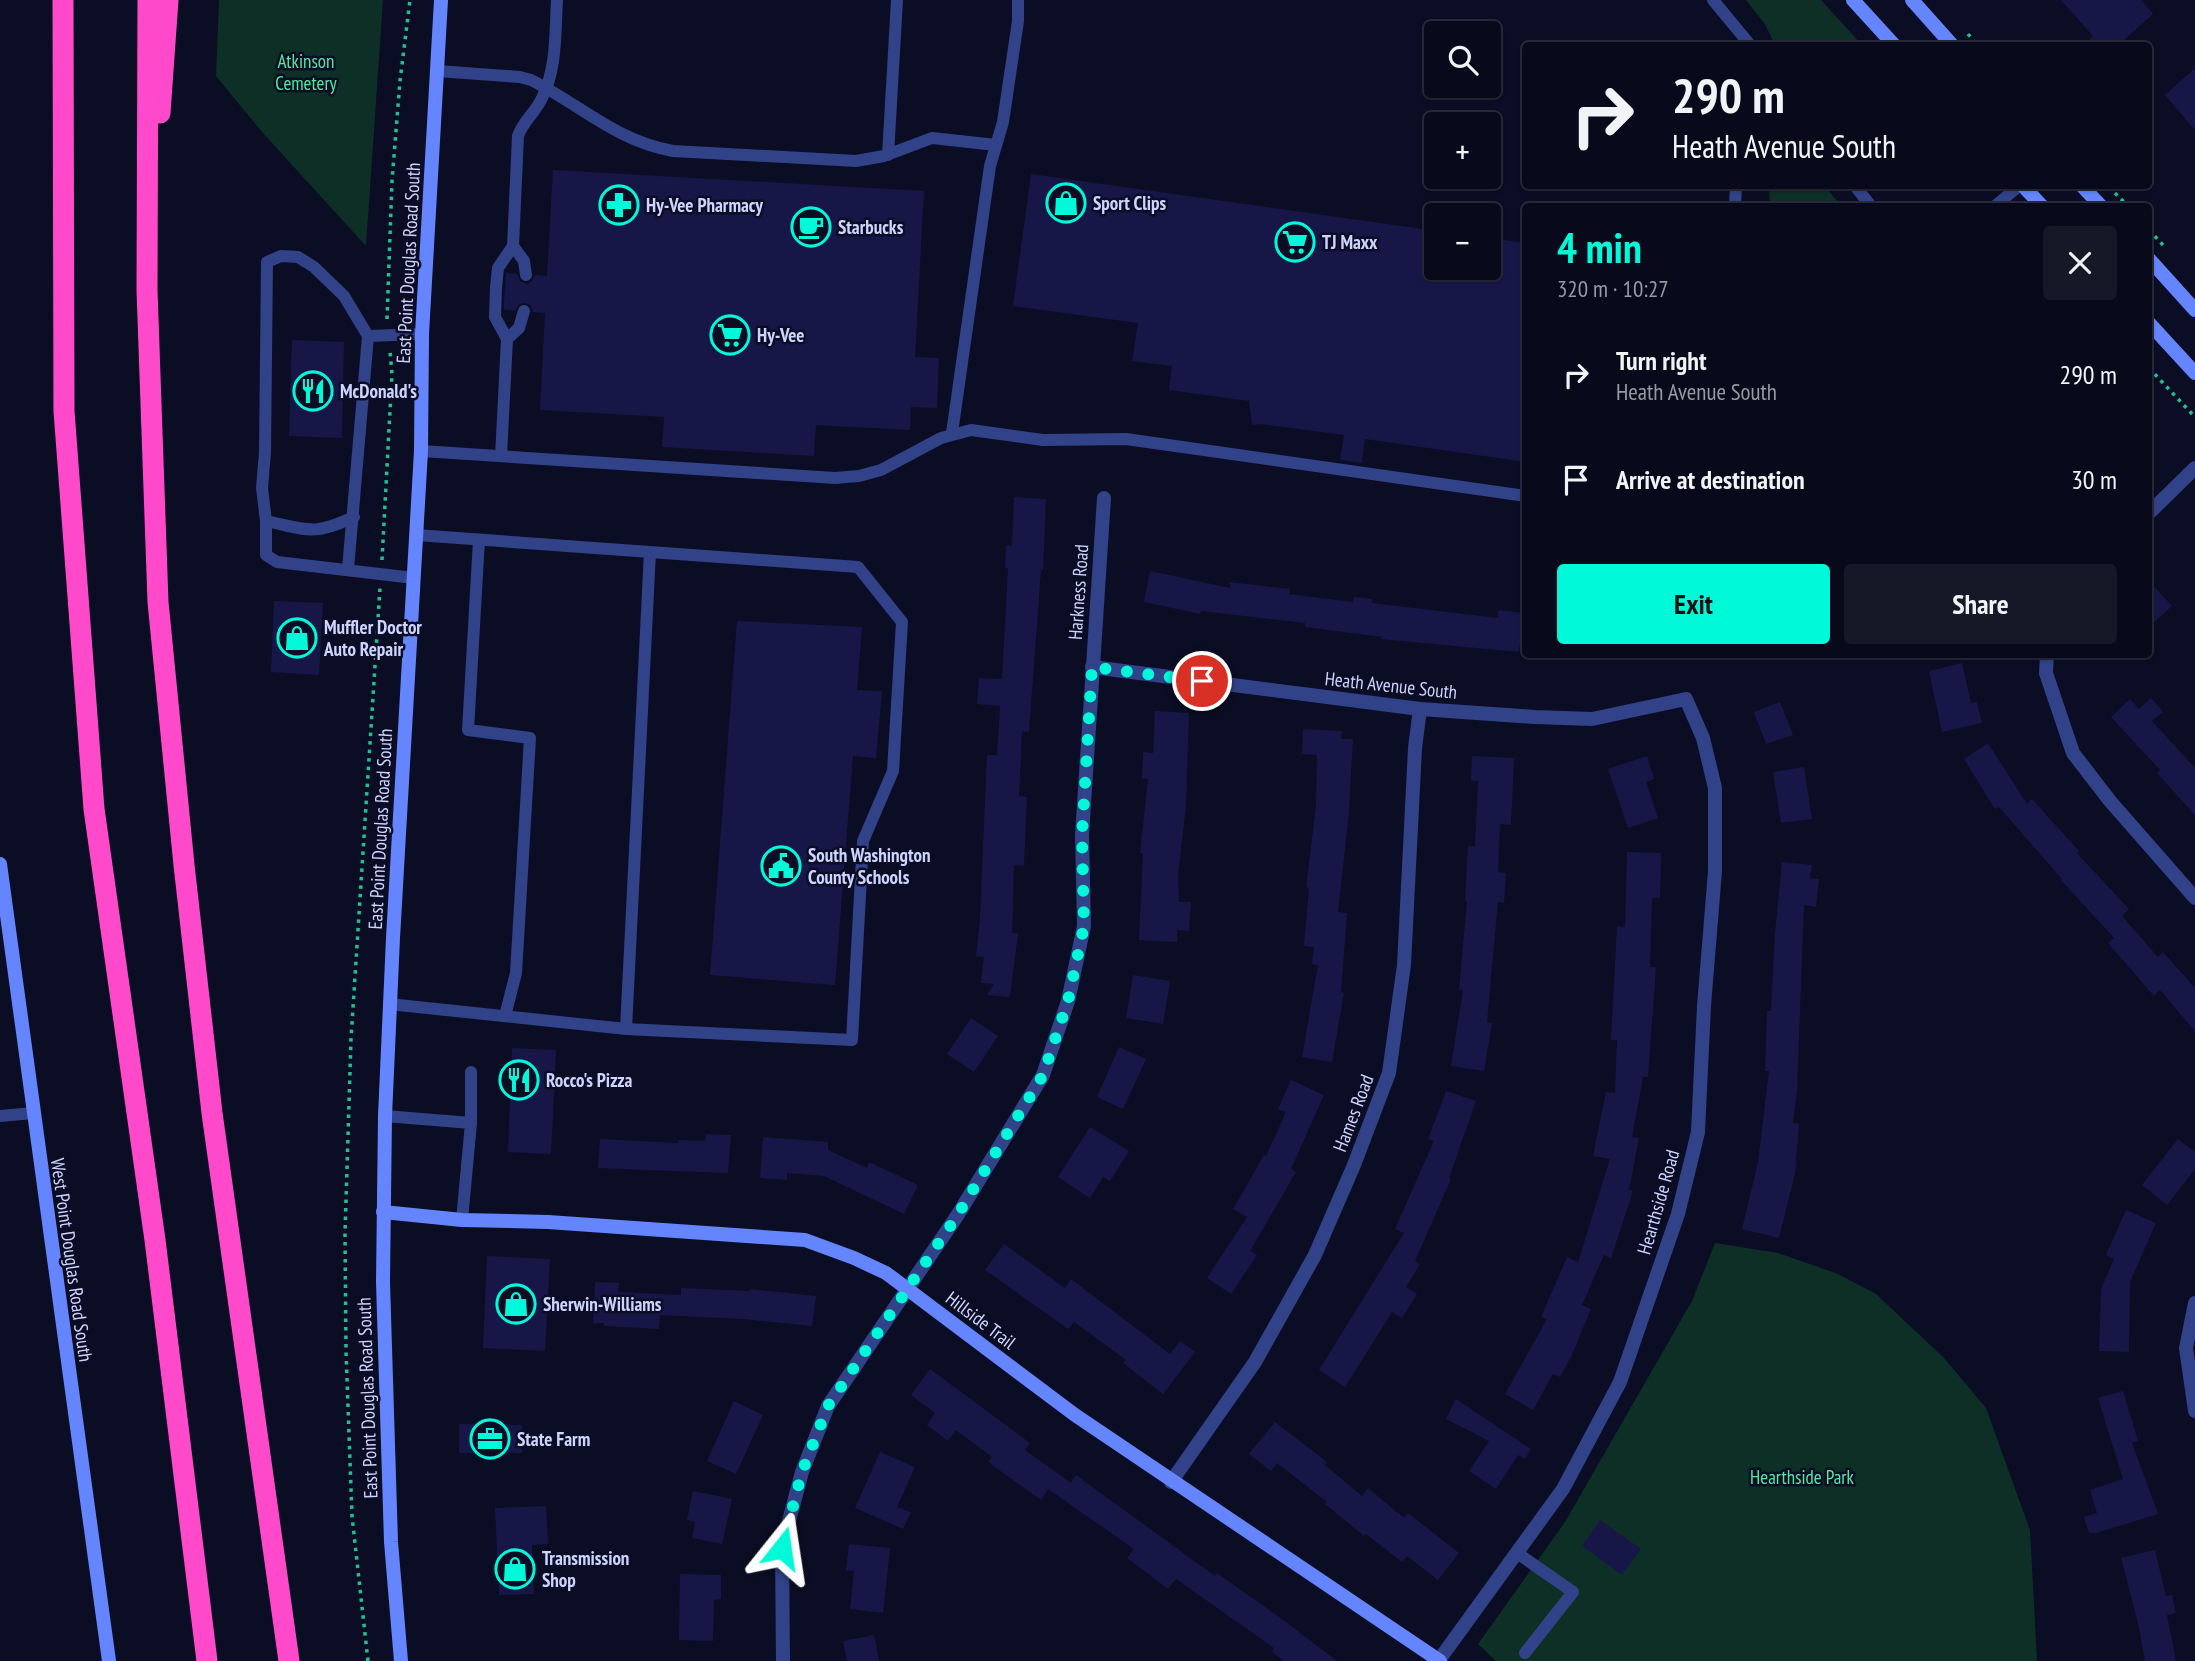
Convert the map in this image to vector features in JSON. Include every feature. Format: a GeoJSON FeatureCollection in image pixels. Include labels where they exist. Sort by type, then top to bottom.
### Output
{"type":"FeatureCollection","features":[{"type":"Feature","properties":{"kind":"highway"},"geometry":{"type":"LineString","coordinates":[[63,0],[64,411],[94,809],[155,1240],[208,1661]]}},
{"type":"Feature","properties":{"kind":"highway"},"geometry":{"type":"LineString","coordinates":[[148,0],[147,290],[158,602],[212,1112],[289,1661]]}},
{"type":"Feature","properties":{"kind":"highway"},"geometry":{"type":"LineString","coordinates":[[147,290],[168,0]]}},
{"type":"Feature","properties":{"kind":"street","name":"East Point Douglas Road South"},"geometry":{"type":"LineString","coordinates":[[401,1661],[391,1542],[383,1282],[385,1116],[421,451],[422,334],[441,0]]}},
{"type":"Feature","properties":{"kind":"street"},"geometry":{"type":"LineString","coordinates":[[1853,0],[1891,42]]}},
{"type":"Feature","properties":{"kind":"street"},"geometry":{"type":"LineString","coordinates":[[1912,0],[1949,42]]}},
{"type":"Feature","properties":{"kind":"street"},"geometry":{"type":"LineString","coordinates":[[2024,189],[2039,203]]}},
{"type":"Feature","properties":{"kind":"street"},"geometry":{"type":"LineString","coordinates":[[2085,189],[2098,203]]}},
{"type":"Feature","properties":{"kind":"street"},"geometry":{"type":"LineString","coordinates":[[2152,262],[2195,310]]}},
{"type":"Feature","properties":{"kind":"street"},"geometry":{"type":"LineString","coordinates":[[2152,326],[2195,373]]}},
{"type":"Feature","properties":{"kind":"street"},"geometry":{"type":"LineString","coordinates":[[2152,510],[2195,468]]}},
{"type":"Feature","properties":{"kind":"street","name":"Harkness Road"},"geometry":{"type":"LineString","coordinates":[[783,1661],[782,1548],[802,1472],[828,1406],[957,1216],[1043,1075],[1068,1001],[1084,926],[1082,835],[1104,498]]}},
{"type":"Feature","properties":{"kind":"street"},"geometry":{"type":"LineString","coordinates":[[2047,658],[2046,673],[2073,753],[2110,802],[2195,898]]}},
{"type":"Feature","properties":{"kind":"street","name":"Heath Avenue South"},"geometry":{"type":"LineString","coordinates":[[1092,667],[1420,709],[1592,719],[1686,699]]}},
{"type":"Feature","properties":{"kind":"street","name":"Hearthside Road"},"geometry":{"type":"LineString","coordinates":[[1440,1661],[1563,1489],[1620,1382],[1678,1214],[1698,1132],[1704,1006],[1715,871],[1715,788],[1703,738],[1686,699]]}},
{"type":"Feature","properties":{"kind":"street","name":"Hames Road"},"geometry":{"type":"LineString","coordinates":[[1171,1482],[1255,1362],[1315,1255],[1354,1165],[1389,1073],[1404,965],[1415,748],[1420,709]]}},
{"type":"Feature","properties":{"kind":"street","name":"West Point Douglas Road South"},"geometry":{"type":"LineString","coordinates":[[0,864],[109,1661]]}},
{"type":"Feature","properties":{"kind":"street","name":"Hillside Trail"},"geometry":{"type":"LineString","coordinates":[[383,1212],[462,1220],[548,1222],[805,1240],[864,1263],[886,1273],[907,1288],[1075,1416],[1440,1661]]}},
{"type":"Feature","properties":{"kind":"street"},"geometry":{"type":"LineString","coordinates":[[2195,1303],[2186,1348],[2195,1411]]}},
{"type":"Feature","properties":{"kind":"lane"},"geometry":{"type":"LineString","coordinates":[[501,456],[507,339],[495,317],[497,272],[513,246],[518,136],[546,89],[554,57],[557,0]]}},
{"type":"Feature","properties":{"kind":"lane"},"geometry":{"type":"LineString","coordinates":[[888,155],[897,0]]}},
{"type":"Feature","properties":{"kind":"lane"},"geometry":{"type":"LineString","coordinates":[[952,433],[990,166],[1003,122],[1018,21],[1018,0]]}},
{"type":"Feature","properties":{"kind":"lane"},"geometry":{"type":"LineString","coordinates":[[1713,0],[1748,42]]}},
{"type":"Feature","properties":{"kind":"lane"},"geometry":{"type":"LineString","coordinates":[[437,71],[520,77],[546,89],[621,135],[661,149],[856,160],[888,155],[932,138],[996,145]]}},
{"type":"Feature","properties":{"kind":"lane"},"geometry":{"type":"LineString","coordinates":[[1857,189],[1869,203]]}},
{"type":"Feature","properties":{"kind":"lane"},"geometry":{"type":"LineString","coordinates":[[1999,203],[2017,189]]}},
{"type":"Feature","properties":{"kind":"lane"},"geometry":{"type":"LineString","coordinates":[[513,246],[524,261],[526,275]]}},
{"type":"Feature","properties":{"kind":"lane"},"geometry":{"type":"LineString","coordinates":[[348,569],[368,336],[344,296],[314,267],[298,257],[281,256],[267,262],[265,452],[262,488],[266,555],[277,562],[414,578]]}},
{"type":"Feature","properties":{"kind":"lane"},"geometry":{"type":"LineString","coordinates":[[507,339],[519,328],[524,312]]}},
{"type":"Feature","properties":{"kind":"lane"},"geometry":{"type":"LineString","coordinates":[[368,336],[422,334]]}},
{"type":"Feature","properties":{"kind":"lane"},"geometry":{"type":"LineString","coordinates":[[421,451],[843,478],[881,470],[952,433],[971,430],[1058,440],[1120,438],[1522,495]]}},
{"type":"Feature","properties":{"kind":"lane"},"geometry":{"type":"LineString","coordinates":[[266,521],[305,531],[329,529],[354,517]]}},
{"type":"Feature","properties":{"kind":"lane"},"geometry":{"type":"LineString","coordinates":[[389,1004],[626,1029],[852,1040],[863,841],[893,772],[897,742],[902,622],[858,567],[416,535]]}},
{"type":"Feature","properties":{"kind":"lane"},"geometry":{"type":"LineString","coordinates":[[479,540],[468,730],[530,738],[516,973],[505,1016]]}},
{"type":"Feature","properties":{"kind":"lane"},"geometry":{"type":"LineString","coordinates":[[626,1029],[650,552]]}},
{"type":"Feature","properties":{"kind":"lane"},"geometry":{"type":"LineString","coordinates":[[462,1220],[471,1124],[471,1072]]}},
{"type":"Feature","properties":{"kind":"lane"},"geometry":{"type":"LineString","coordinates":[[0,1116],[33,1113]]}},
{"type":"Feature","properties":{"kind":"lane"},"geometry":{"type":"LineString","coordinates":[[385,1116],[471,1124]]}},
{"type":"Feature","properties":{"kind":"lane"},"geometry":{"type":"LineString","coordinates":[[1517,1553],[1573,1592],[1525,1653]]}},
{"type":"Feature","properties":{"kind":"path"},"geometry":{"type":"LineString","coordinates":[[368,1661],[352,1516],[345,1233],[351,1039],[392,374],[386,308],[400,81],[410,0]]}},
{"type":"Feature","properties":{"kind":"path"},"geometry":{"type":"LineString","coordinates":[[2112,189],[2125,203]]}},
{"type":"Feature","properties":{"kind":"path"},"geometry":{"type":"LineString","coordinates":[[2152,371],[2195,417]]}},
{"type":"Feature","properties":{"kind":"green space","name":"Atkinson Cemetery"},"geometry":{"type":"Polygon","coordinates":[[[219,0],[383,0],[366,246],[262,132],[216,76],[219,0]]]}},
{"type":"Feature","properties":{"kind":"green space"},"geometry":{"type":"Polygon","coordinates":[[[1746,0],[1821,0],[1859,42],[1774,42],[1765,24],[1746,0]]]}},
{"type":"Feature","properties":{"kind":"green space"},"geometry":{"type":"Polygon","coordinates":[[[1769,189],[1827,189],[1839,203],[1770,203],[1769,189]]]}},
{"type":"Feature","properties":{"kind":"green space","name":"Hearthside Park"},"geometry":{"type":"Polygon","coordinates":[[[1715,1243],[1778,1253],[1838,1274],[1876,1294],[1944,1358],[1986,1408],[2030,1530],[2037,1661],[1496,1661],[1478,1644],[1565,1522],[1692,1301],[1715,1243]]]}},
{"type":"Feature","properties":{"kind":"building"},"geometry":{"type":"Polygon","coordinates":[[[2061,0],[2141,0],[2153,14],[2122,42],[2086,42],[2093,36],[2061,0]]]}},
{"type":"Feature","properties":{"kind":"building"},"geometry":{"type":"Polygon","coordinates":[[[2195,68],[2195,130],[2165,95],[2195,68]]]}},
{"type":"Feature","properties":{"kind":"building","name":"Hy-Vee"},"geometry":{"type":"Polygon","coordinates":[[[553,170],[924,191],[915,357],[939,358],[937,408],[911,407],[910,430],[816,425],[814,456],[662,447],[664,417],[540,410],[545,313],[533,312],[531,306],[526,303],[519,304],[515,311],[504,310],[504,304],[506,273],[517,274],[520,281],[527,284],[535,275],[547,276],[553,170]]]}},
{"type":"Feature","properties":{"kind":"building"},"geometry":{"type":"Polygon","coordinates":[[[1031,174],[1424,229],[1424,280],[1501,280],[1501,240],[1522,242],[1522,461],[1365,439],[1362,463],[1340,460],[1344,435],[1252,425],[1249,401],[1169,390],[1172,366],[1132,361],[1138,323],[1013,306],[1031,174]]]}},
{"type":"Feature","properties":{"kind":"building"},"geometry":{"type":"Polygon","coordinates":[[[292,340],[344,342],[342,438],[289,436],[292,340]]]}},
{"type":"Feature","properties":{"kind":"building"},"geometry":{"type":"Polygon","coordinates":[[[1014,497],[1046,499],[1043,570],[1029,732],[1022,731],[1019,796],[1027,797],[1024,866],[1014,865],[1012,933],[1018,934],[1010,997],[987,995],[994,984],[981,983],[984,957],[976,956],[987,755],[997,755],[1000,706],[977,704],[979,678],[1002,679],[1008,568],[1005,568],[1006,546],[1012,546],[1014,497]]]}},
{"type":"Feature","properties":{"kind":"building"},"geometry":{"type":"Polygon","coordinates":[[[1150,571],[1230,588],[1230,582],[1290,589],[1289,594],[1353,602],[1354,597],[1372,599],[1372,603],[1498,618],[1498,610],[1522,613],[1522,623],[1519,652],[1381,639],[1382,637],[1305,627],[1305,623],[1201,611],[1200,614],[1144,602],[1150,571]]]}},
{"type":"Feature","properties":{"kind":"building"},"geometry":{"type":"Polygon","coordinates":[[[2152,584],[2172,606],[2152,624],[2152,584]]]}},
{"type":"Feature","properties":{"kind":"building","name":"Muffler Doctor Auto Repair"},"geometry":{"type":"Polygon","coordinates":[[[274,601],[323,603],[319,675],[271,672],[274,601]]]}},
{"type":"Feature","properties":{"kind":"building","name":"South Washington County Schools"},"geometry":{"type":"Polygon","coordinates":[[[737,621],[862,627],[857,690],[882,691],[876,758],[853,756],[835,985],[710,975],[737,621]]]}},
{"type":"Feature","properties":{"kind":"building"},"geometry":{"type":"Polygon","coordinates":[[[1962,663],[1971,703],[1977,702],[1982,723],[1942,732],[1929,671],[1962,663]]]}},
{"type":"Feature","properties":{"kind":"building"},"geometry":{"type":"Polygon","coordinates":[[[2151,698],[2163,712],[2152,721],[2195,768],[2195,815],[2157,773],[2160,770],[2111,717],[2130,699],[2139,709],[2151,698]]]}},
{"type":"Feature","properties":{"kind":"building"},"geometry":{"type":"Polygon","coordinates":[[[1780,702],[1793,735],[1766,744],[1754,712],[1780,702]]]}},
{"type":"Feature","properties":{"kind":"building"},"geometry":{"type":"Polygon","coordinates":[[[1155,711],[1189,713],[1186,805],[1178,876],[1179,902],[1191,902],[1189,931],[1177,930],[1177,942],[1139,940],[1143,853],[1140,853],[1148,779],[1142,778],[1143,752],[1153,753],[1155,711]]]}},
{"type":"Feature","properties":{"kind":"building"},"geometry":{"type":"Polygon","coordinates":[[[1303,729],[1342,731],[1341,739],[1353,739],[1349,812],[1338,912],[1347,913],[1341,992],[1344,993],[1332,1062],[1302,1057],[1318,965],[1312,964],[1314,947],[1304,946],[1309,888],[1306,887],[1316,806],[1317,755],[1302,754],[1303,729]]]}},
{"type":"Feature","properties":{"kind":"building"},"geometry":{"type":"Polygon","coordinates":[[[1988,743],[2027,804],[2032,799],[2129,909],[2122,916],[2158,957],[2163,952],[2195,988],[2195,1031],[2160,990],[2154,996],[2108,943],[2114,938],[1999,807],[1995,809],[1964,759],[1988,743]]]}},
{"type":"Feature","properties":{"kind":"building"},"geometry":{"type":"Polygon","coordinates":[[[1472,756],[1514,758],[1511,825],[1500,824],[1498,872],[1506,873],[1504,903],[1498,902],[1487,1022],[1492,1023],[1484,1071],[1451,1066],[1463,990],[1459,990],[1467,901],[1468,846],[1475,846],[1478,781],[1471,781],[1472,756]]]}},
{"type":"Feature","properties":{"kind":"building"},"geometry":{"type":"Polygon","coordinates":[[[1647,756],[1654,779],[1646,782],[1658,818],[1628,828],[1608,769],[1647,756]]]}},
{"type":"Feature","properties":{"kind":"building"},"geometry":{"type":"Polygon","coordinates":[[[1804,767],[1812,819],[1781,823],[1773,772],[1804,767]]]}},
{"type":"Feature","properties":{"kind":"building"},"geometry":{"type":"Polygon","coordinates":[[[1627,852],[1661,853],[1660,898],[1652,898],[1650,967],[1656,967],[1648,1077],[1643,1077],[1632,1137],[1639,1138],[1629,1190],[1633,1191],[1611,1258],[1604,1255],[1582,1305],[1591,1309],[1571,1357],[1560,1377],[1553,1374],[1533,1410],[1505,1394],[1547,1319],[1541,1317],[1567,1257],[1578,1262],[1610,1159],[1593,1156],[1606,1092],[1615,1093],[1617,1040],[1611,1040],[1617,926],[1625,927],[1627,852]]]}},
{"type":"Feature","properties":{"kind":"building"},"geometry":{"type":"Polygon","coordinates":[[[1782,862],[1812,865],[1810,878],[1819,879],[1816,907],[1804,905],[1797,1091],[1793,1123],[1799,1124],[1795,1174],[1779,1238],[1742,1229],[1758,1162],[1769,1071],[1765,1071],[1767,1011],[1771,1011],[1782,862]]]}},
{"type":"Feature","properties":{"kind":"building"},"geometry":{"type":"Polygon","coordinates":[[[1133,975],[1170,981],[1163,1024],[1126,1018],[1133,975]]]}},
{"type":"Feature","properties":{"kind":"building"},"geometry":{"type":"Polygon","coordinates":[[[971,1018],[998,1036],[974,1072],[947,1054],[971,1018]]]}},
{"type":"Feature","properties":{"kind":"building"},"geometry":{"type":"Polygon","coordinates":[[[1119,1047],[1146,1059],[1123,1109],[1097,1097],[1119,1047]]]}},
{"type":"Feature","properties":{"kind":"building"},"geometry":{"type":"Polygon","coordinates":[[[512,1048],[556,1050],[551,1154],[508,1152],[512,1048]]]}},
{"type":"Feature","properties":{"kind":"building"},"geometry":{"type":"Polygon","coordinates":[[[1291,1080],[1324,1095],[1291,1169],[1296,1172],[1250,1251],[1257,1255],[1231,1294],[1207,1278],[1247,1217],[1233,1209],[1264,1155],[1266,1156],[1286,1112],[1278,1109],[1291,1080]]]}},
{"type":"Feature","properties":{"kind":"building"},"geometry":{"type":"Polygon","coordinates":[[[1446,1091],[1476,1101],[1449,1178],[1451,1179],[1415,1261],[1420,1264],[1406,1287],[1417,1294],[1402,1318],[1392,1312],[1345,1387],[1319,1370],[1404,1233],[1395,1229],[1434,1141],[1428,1139],[1446,1091]]]}},
{"type":"Feature","properties":{"kind":"building"},"geometry":{"type":"Polygon","coordinates":[[[1090,1127],[1129,1151],[1110,1181],[1103,1177],[1090,1198],[1058,1177],[1090,1127]]]}},
{"type":"Feature","properties":{"kind":"building"},"geometry":{"type":"Polygon","coordinates":[[[706,1134],[731,1135],[728,1173],[598,1168],[600,1139],[678,1143],[678,1140],[705,1141],[706,1134]]]}},
{"type":"Feature","properties":{"kind":"building"},"geometry":{"type":"Polygon","coordinates":[[[763,1137],[828,1142],[828,1150],[867,1168],[869,1162],[918,1185],[904,1214],[824,1176],[787,1173],[787,1180],[760,1178],[763,1137]]]}},
{"type":"Feature","properties":{"kind":"building"},"geometry":{"type":"Polygon","coordinates":[[[2178,1139],[2195,1152],[2195,1169],[2167,1205],[2142,1185],[2178,1139]]]}},
{"type":"Feature","properties":{"kind":"building"},"geometry":{"type":"Polygon","coordinates":[[[2126,1210],[2156,1223],[2130,1282],[2129,1352],[2099,1351],[2101,1289],[2114,1259],[2106,1255],[2126,1210]]]}},
{"type":"Feature","properties":{"kind":"building"},"geometry":{"type":"Polygon","coordinates":[[[1004,1244],[1065,1288],[1071,1279],[1170,1354],[1180,1341],[1195,1352],[1163,1394],[1123,1363],[1126,1360],[1074,1322],[1068,1329],[985,1270],[1004,1244]]]}},
{"type":"Feature","properties":{"kind":"building","name":"Sherwin-Williams"},"geometry":{"type":"Polygon","coordinates":[[[487,1256],[550,1259],[545,1351],[483,1348],[487,1256]]]}},
{"type":"Feature","properties":{"kind":"building"},"geometry":{"type":"Polygon","coordinates":[[[595,1282],[619,1283],[618,1292],[681,1295],[681,1288],[750,1289],[816,1296],[812,1326],[660,1315],[659,1329],[604,1326],[604,1323],[593,1323],[595,1282]]]}},
{"type":"Feature","properties":{"kind":"building"},"geometry":{"type":"Polygon","coordinates":[[[930,1369],[1030,1443],[1025,1450],[1071,1483],[1076,1475],[1215,1576],[1217,1573],[1282,1619],[1337,1661],[1284,1661],[1272,1652],[1274,1648],[1176,1579],[1168,1589],[1127,1558],[1134,1549],[1048,1489],[1041,1500],[988,1462],[992,1457],[956,1430],[948,1441],[927,1425],[935,1413],[911,1395],[930,1369]]]}},
{"type":"Feature","properties":{"kind":"building"},"geometry":{"type":"Polygon","coordinates":[[[2123,1391],[2138,1441],[2132,1443],[2158,1514],[2089,1533],[2084,1517],[2097,1513],[2090,1490],[2123,1479],[2098,1398],[2123,1391]]]}},
{"type":"Feature","properties":{"kind":"building"},"geometry":{"type":"Polygon","coordinates":[[[1456,1399],[1531,1449],[1525,1459],[1518,1455],[1496,1489],[1469,1471],[1489,1441],[1446,1419],[1456,1399]]]}},
{"type":"Feature","properties":{"kind":"building"},"geometry":{"type":"Polygon","coordinates":[[[734,1401],[763,1415],[736,1474],[707,1461],[734,1401]]]}},
{"type":"Feature","properties":{"kind":"building"},"geometry":{"type":"Polygon","coordinates":[[[1275,1422],[1327,1462],[1325,1465],[1362,1496],[1368,1488],[1404,1518],[1408,1513],[1459,1553],[1438,1580],[1407,1556],[1402,1562],[1366,1534],[1364,1536],[1325,1504],[1327,1502],[1277,1463],[1271,1471],[1249,1454],[1275,1422]]]}},
{"type":"Feature","properties":{"kind":"building","name":"State Farm"},"geometry":{"type":"Polygon","coordinates":[[[459,1424],[522,1425],[522,1453],[459,1453],[459,1424]]]}},
{"type":"Feature","properties":{"kind":"building"},"geometry":{"type":"Polygon","coordinates":[[[880,1452],[915,1467],[897,1507],[911,1512],[903,1529],[855,1508],[880,1452]]]}},
{"type":"Feature","properties":{"kind":"building"},"geometry":{"type":"Polygon","coordinates":[[[693,1491],[732,1499],[722,1544],[692,1538],[695,1522],[687,1520],[693,1491]]]}},
{"type":"Feature","properties":{"kind":"building","name":"Transmission Shop"},"geometry":{"type":"Polygon","coordinates":[[[546,1506],[548,1544],[532,1545],[534,1594],[499,1595],[495,1508],[546,1506]]]}},
{"type":"Feature","properties":{"kind":"building"},"geometry":{"type":"Polygon","coordinates":[[[1600,1520],[1641,1549],[1622,1575],[1582,1546],[1600,1520]]]}},
{"type":"Feature","properties":{"kind":"building"},"geometry":{"type":"Polygon","coordinates":[[[849,1544],[890,1548],[883,1613],[850,1609],[854,1571],[846,1570],[849,1544]]]}},
{"type":"Feature","properties":{"kind":"building"},"geometry":{"type":"Polygon","coordinates":[[[2155,1550],[2166,1596],[2172,1595],[2176,1613],[2167,1615],[2176,1661],[2145,1661],[2121,1558],[2155,1550]]]}},
{"type":"Feature","properties":{"kind":"building"},"geometry":{"type":"Polygon","coordinates":[[[680,1574],[721,1575],[721,1599],[714,1600],[713,1641],[679,1640],[680,1574]]]}},
{"type":"Feature","properties":{"kind":"building"},"geometry":{"type":"Polygon","coordinates":[[[874,1635],[879,1661],[847,1661],[843,1641],[874,1635]]]}},
{"type":"Feature","properties":{"kind":"place","name":"Sport Clips"},"geometry":{"type":"Point","coordinates":[1066,203]}},
{"type":"Feature","properties":{"kind":"place","name":"Hy-Vee Pharmacy"},"geometry":{"type":"Point","coordinates":[619,205]}},
{"type":"Feature","properties":{"kind":"place","name":"Starbucks"},"geometry":{"type":"Point","coordinates":[811,227]}},
{"type":"Feature","properties":{"kind":"place","name":"TJ Maxx"},"geometry":{"type":"Point","coordinates":[1295,242]}},
{"type":"Feature","properties":{"kind":"place","name":"Hy-Vee"},"geometry":{"type":"Point","coordinates":[730,335]}},
{"type":"Feature","properties":{"kind":"place","name":"McDonald's"},"geometry":{"type":"Point","coordinates":[313,391]}},
{"type":"Feature","properties":{"kind":"place","name":"Muffler Doctor Auto Repair"},"geometry":{"type":"Point","coordinates":[297,638]}},
{"type":"Feature","properties":{"kind":"place","name":"South Washington County Schools"},"geometry":{"type":"Point","coordinates":[781,866]}},
{"type":"Feature","properties":{"kind":"place","name":"Rocco's Pizza"},"geometry":{"type":"Point","coordinates":[519,1080]}},
{"type":"Feature","properties":{"kind":"place","name":"Sherwin-Williams"},"geometry":{"type":"Point","coordinates":[516,1304]}},
{"type":"Feature","properties":{"kind":"place","name":"State Farm"},"geometry":{"type":"Point","coordinates":[490,1439]}},
{"type":"Feature","properties":{"kind":"place","name":"Transmission Shop"},"geometry":{"type":"Point","coordinates":[515,1569]}},
{"type":"Feature","properties":{"kind":"route"},"geometry":{"type":"LineString","coordinates":[[782,1548],[802,1472],[828,1406],[957,1216],[1043,1075],[1068,1001],[1084,926],[1082,835],[1092,667],[1202,681]]}}]}
